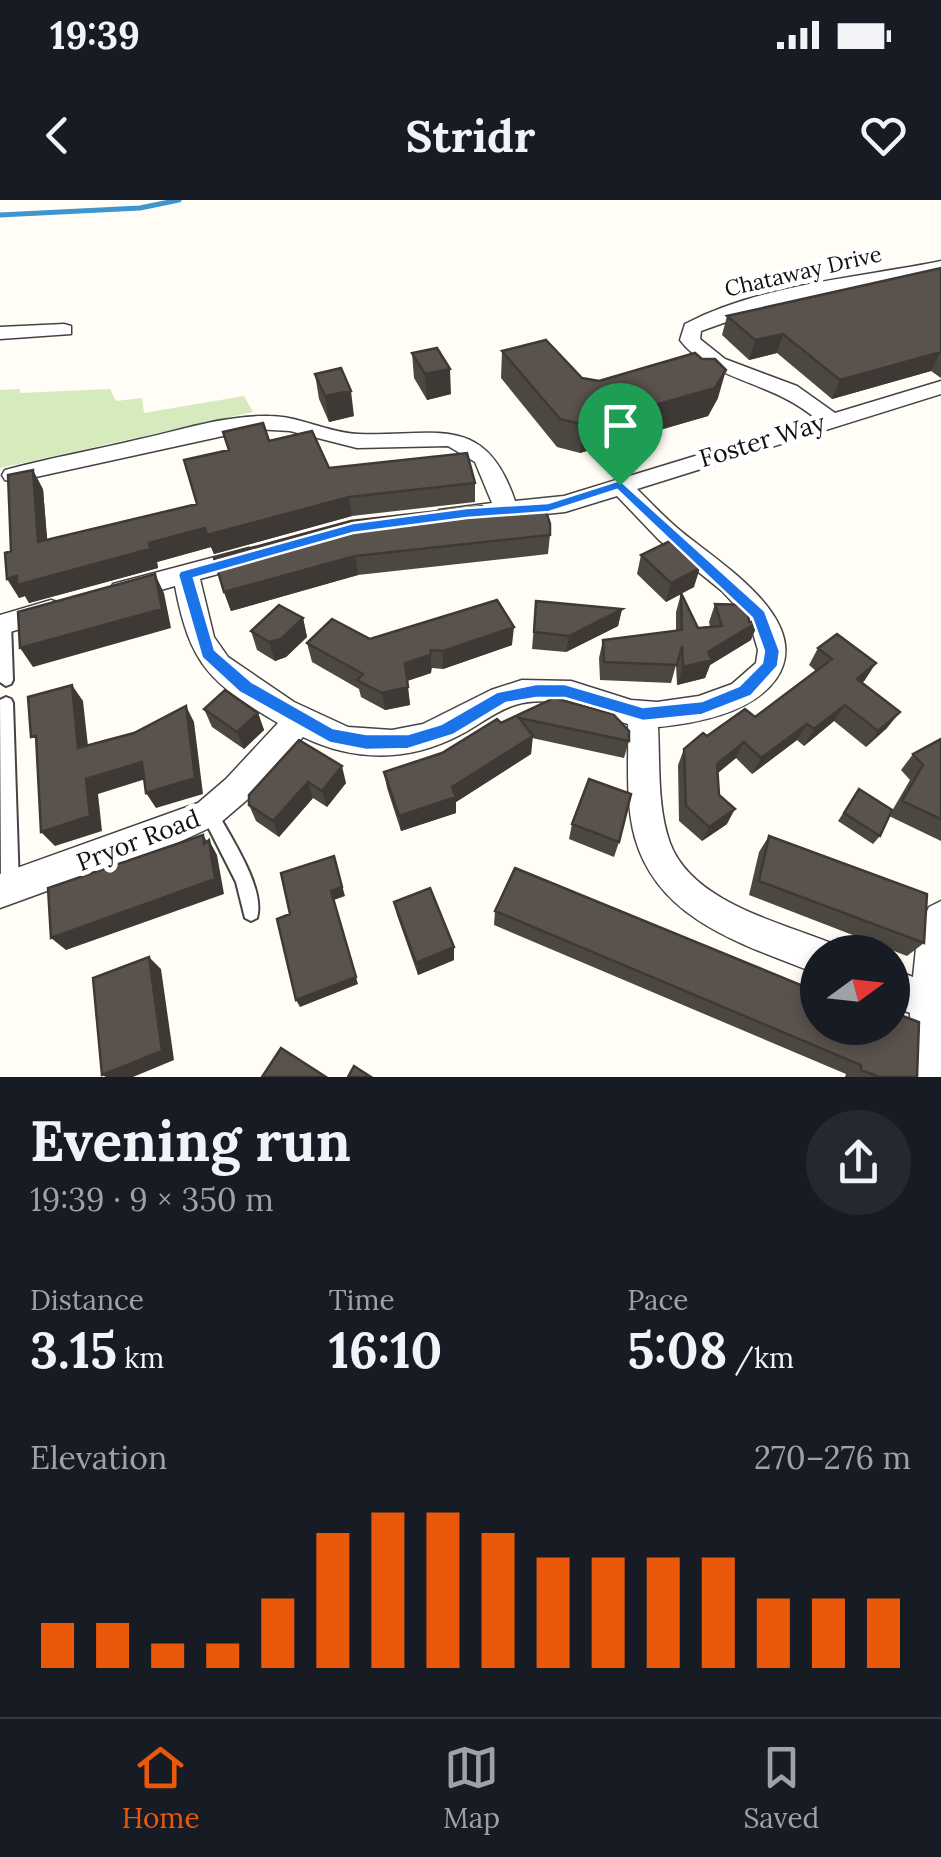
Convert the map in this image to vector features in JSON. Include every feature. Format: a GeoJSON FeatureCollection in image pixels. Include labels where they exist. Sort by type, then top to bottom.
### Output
{"type":"FeatureCollection","features":[{"type":"Feature","properties":{"kind":"street","name":"Chataway Drive"},"geometry":{"type":"LineString","coordinates":[[829,419],[799,395],[773,382],[692,358],[692,328],[703,320],[932,268],[941,282]]}},
{"type":"Feature","properties":{"kind":"street"},"geometry":{"type":"LineString","coordinates":[[1,334],[64,330]]}},
{"type":"Feature","properties":{"kind":"street","name":"Foster Way"},"geometry":{"type":"LineString","coordinates":[[429,518],[549,508],[940,388]]}},
{"type":"Feature","properties":{"kind":"street"},"geometry":{"type":"LineString","coordinates":[[14,475],[193,434],[270,422],[342,440],[412,436],[452,440],[485,458],[494,469],[506,510]]}},
{"type":"Feature","properties":{"kind":"street"},"geometry":{"type":"LineString","coordinates":[[193,434],[201,460]]}},
{"type":"Feature","properties":{"kind":"street"},"geometry":{"type":"LineString","coordinates":[[186,575],[208,654],[246,687],[330,735],[366,742],[408,741],[446,730],[503,697],[536,691],[565,691],[643,714],[702,708],[745,691],[770,666],[772,651],[767,630],[746,599],[667,533],[620,485]]}},
{"type":"Feature","properties":{"kind":"street"},"geometry":{"type":"LineString","coordinates":[[2,624],[279,549]]}},
{"type":"Feature","properties":{"kind":"street"},"geometry":{"type":"LineString","coordinates":[[643,714],[652,842],[667,872],[695,900],[800,948]]}},
{"type":"Feature","properties":{"kind":"street","name":"Pryor Road"},"geometry":{"type":"LineString","coordinates":[[5,890],[173,830],[209,813],[301,718]]}},
{"type":"Feature","properties":{"kind":"street"},"geometry":{"type":"LineString","coordinates":[[928,1077],[929,1002],[936,929],[941,919]]}},
{"type":"Feature","properties":{"kind":"street"},"geometry":{"type":"LineString","coordinates":[[910,994],[929,1002]]}},
{"type":"Feature","properties":{"kind":"lane"},"geometry":{"type":"LineString","coordinates":[[2,624],[6,680]]}},
{"type":"Feature","properties":{"kind":"lane"},"geometry":{"type":"LineString","coordinates":[[5,890],[6,703]]}},
{"type":"Feature","properties":{"kind":"lane"},"geometry":{"type":"LineString","coordinates":[[209,813],[244,880],[252,912]]}},
{"type":"Feature","properties":{"kind":"green space"},"geometry":{"type":"Polygon","coordinates":[[[20,389],[20,393],[110,389],[116,401],[142,398],[144,413],[244,396],[253,412],[0,468],[0,390],[20,389]]]}},
{"type":"Feature","properties":{"kind":"building"},"geometry":{"type":"Polygon","coordinates":[[[941,268],[941,352],[840,380],[783,334],[755,340],[727,316],[941,268]]]}},
{"type":"Feature","properties":{"kind":"building"},"geometry":{"type":"Polygon","coordinates":[[[546,340],[582,378],[599,381],[695,353],[702,359],[715,359],[726,370],[715,388],[584,425],[560,419],[502,351],[546,340]]]}},
{"type":"Feature","properties":{"kind":"building"},"geometry":{"type":"Polygon","coordinates":[[[437,348],[450,369],[425,374],[412,353],[437,348]]]}},
{"type":"Feature","properties":{"kind":"building"},"geometry":{"type":"Polygon","coordinates":[[[341,368],[351,391],[325,396],[315,374],[341,368]]]}},
{"type":"Feature","properties":{"kind":"building"},"geometry":{"type":"Polygon","coordinates":[[[263,423],[269,441],[312,431],[329,468],[467,453],[475,483],[349,497],[207,535],[205,528],[149,543],[150,549],[17,585],[17,576],[7,579],[5,553],[11,551],[8,475],[33,470],[38,542],[197,504],[184,460],[229,450],[223,432],[263,423]]]}},
{"type":"Feature","properties":{"kind":"building"},"geometry":{"type":"Polygon","coordinates":[[[482,506],[484,513],[545,508],[550,535],[355,556],[224,592],[214,558],[351,521],[482,506]]]}},
{"type":"Feature","properties":{"kind":"building"},"geometry":{"type":"Polygon","coordinates":[[[670,541],[700,568],[671,583],[641,555],[670,541]]]}},
{"type":"Feature","properties":{"kind":"building"},"geometry":{"type":"Polygon","coordinates":[[[155,574],[162,609],[20,648],[18,612],[155,574]]]}},
{"type":"Feature","properties":{"kind":"building"},"geometry":{"type":"Polygon","coordinates":[[[681,593],[698,628],[722,626],[715,604],[747,605],[749,622],[759,621],[708,652],[712,660],[683,667],[682,646],[677,665],[604,662],[603,640],[682,630],[681,593]]]}},
{"type":"Feature","properties":{"kind":"building"},"geometry":{"type":"Polygon","coordinates":[[[497,600],[514,627],[443,651],[431,650],[430,655],[405,663],[408,687],[382,693],[357,680],[363,674],[307,643],[332,619],[370,639],[497,600]]]}},
{"type":"Feature","properties":{"kind":"building"},"geometry":{"type":"Polygon","coordinates":[[[536,601],[622,609],[569,636],[534,632],[536,601]]]}},
{"type":"Feature","properties":{"kind":"building"},"geometry":{"type":"Polygon","coordinates":[[[279,605],[303,618],[281,639],[269,642],[251,631],[279,605]]]}},
{"type":"Feature","properties":{"kind":"building"},"geometry":{"type":"Polygon","coordinates":[[[837,634],[876,663],[857,679],[900,712],[878,731],[845,705],[814,729],[807,724],[761,758],[744,742],[717,764],[719,795],[735,809],[709,827],[686,806],[684,749],[745,709],[755,717],[832,659],[818,648],[837,634]]]}},
{"type":"Feature","properties":{"kind":"building"},"geometry":{"type":"Polygon","coordinates":[[[72,685],[78,748],[134,733],[186,706],[195,778],[146,793],[142,762],[86,779],[90,816],[41,832],[36,736],[31,737],[28,697],[72,685]]]}},
{"type":"Feature","properties":{"kind":"building"},"geometry":{"type":"Polygon","coordinates":[[[225,690],[258,713],[237,732],[204,709],[225,690]]]}},
{"type":"Feature","properties":{"kind":"building"},"geometry":{"type":"Polygon","coordinates":[[[554,698],[613,714],[629,731],[629,741],[519,718],[533,736],[452,787],[456,797],[399,816],[384,772],[442,753],[497,719],[501,723],[554,698]]]}},
{"type":"Feature","properties":{"kind":"building"},"geometry":{"type":"Polygon","coordinates":[[[941,739],[941,819],[902,801],[923,765],[913,754],[941,739]]]}},
{"type":"Feature","properties":{"kind":"building"},"geometry":{"type":"Polygon","coordinates":[[[299,740],[342,766],[322,791],[308,782],[273,821],[249,805],[249,795],[299,740]]]}},
{"type":"Feature","properties":{"kind":"building"},"geometry":{"type":"Polygon","coordinates":[[[589,779],[631,794],[619,842],[572,824],[589,779]]]}},
{"type":"Feature","properties":{"kind":"building"},"geometry":{"type":"Polygon","coordinates":[[[859,789],[892,810],[880,836],[844,813],[859,789]]]}},
{"type":"Feature","properties":{"kind":"building"},"geometry":{"type":"Polygon","coordinates":[[[203,835],[204,844],[209,840],[215,879],[51,938],[48,888],[203,835]]]}},
{"type":"Feature","properties":{"kind":"building"},"geometry":{"type":"Polygon","coordinates":[[[769,836],[927,894],[924,943],[910,935],[759,881],[769,836]]]}},
{"type":"Feature","properties":{"kind":"building"},"geometry":{"type":"Polygon","coordinates":[[[334,856],[342,887],[331,891],[356,977],[296,1000],[277,919],[290,914],[281,873],[334,856]]]}},
{"type":"Feature","properties":{"kind":"building"},"geometry":{"type":"Polygon","coordinates":[[[515,868],[800,985],[800,1039],[495,911],[515,868]]]}},
{"type":"Feature","properties":{"kind":"building"},"geometry":{"type":"Polygon","coordinates":[[[430,888],[454,947],[416,963],[394,902],[430,888]]]}},
{"type":"Feature","properties":{"kind":"building"},"geometry":{"type":"Polygon","coordinates":[[[149,957],[162,1051],[102,1075],[93,978],[149,957]]]}},
{"type":"Feature","properties":{"kind":"building"},"geometry":{"type":"Polygon","coordinates":[[[910,1019],[919,1022],[917,1077],[879,1077],[861,1070],[861,1065],[813,1045],[910,1045],[910,1019]]]}},
{"type":"Feature","properties":{"kind":"building"},"geometry":{"type":"Polygon","coordinates":[[[281,1048],[326,1077],[262,1077],[281,1048]]]}},
{"type":"Feature","properties":{"kind":"building"},"geometry":{"type":"Polygon","coordinates":[[[354,1066],[371,1077],[348,1077],[354,1066]]]}},
{"type":"Feature","properties":{"kind":"waterway"},"geometry":{"type":"LineString","coordinates":[[0,215],[140,208],[179,200]]}},
{"type":"Feature","properties":{"kind":"route"},"geometry":{"type":"LineString","coordinates":[[620,485],[759,615],[772,651],[770,666],[745,691],[702,708],[643,714],[565,691],[536,691],[503,697],[446,730],[408,741],[366,742],[330,735],[246,687],[208,654],[201,636],[186,575],[353,528],[467,513],[549,508],[620,485]]}}]}
